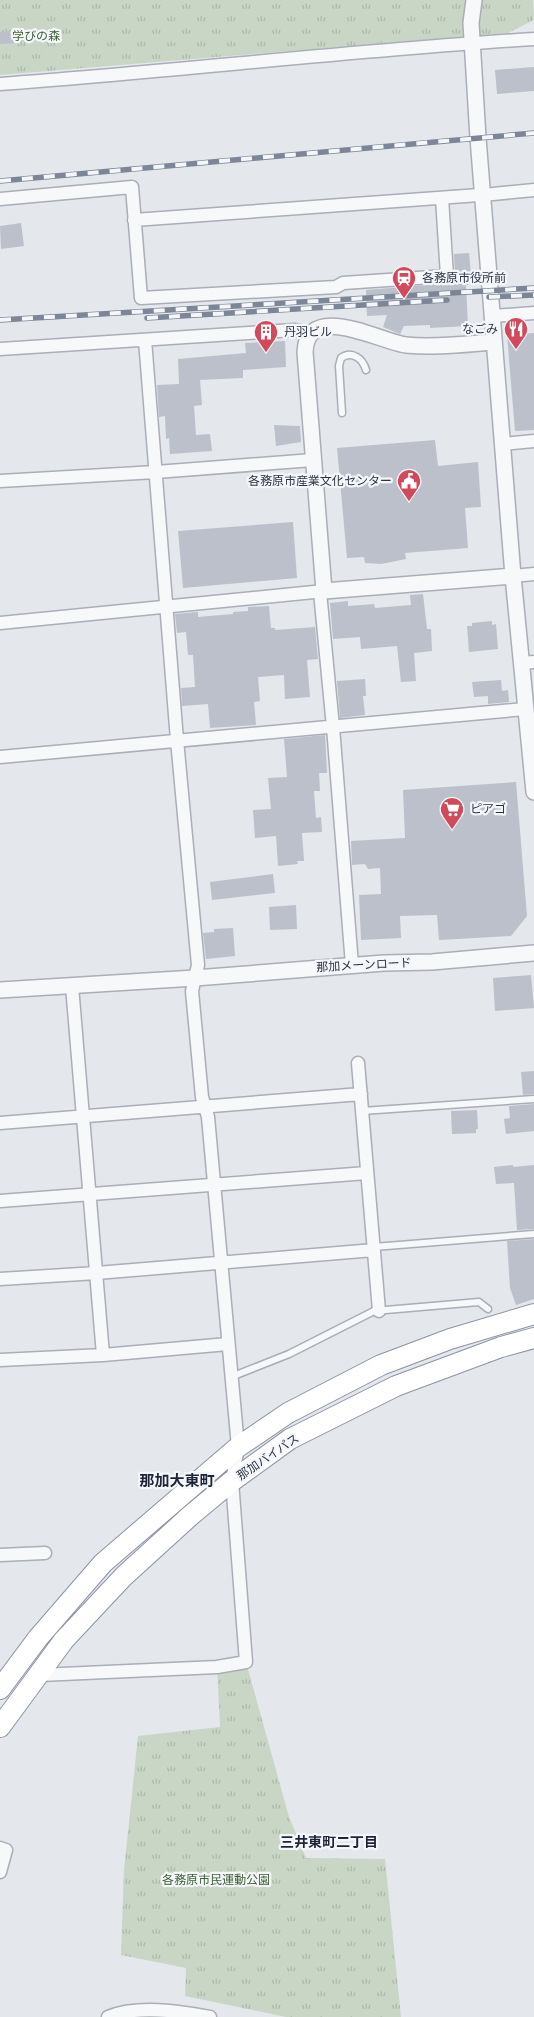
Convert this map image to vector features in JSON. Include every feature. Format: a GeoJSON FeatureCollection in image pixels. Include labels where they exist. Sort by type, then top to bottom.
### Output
{"type":"FeatureCollection","features":[{"type":"Feature","properties":{"kind":"highway","name":"那加バイパス"},"geometry":{"type":"LineString","coordinates":[[2,1683],[103,1563],[238,1447],[288,1413],[382,1365],[450,1338],[534,1314]]}},
{"type":"Feature","properties":{"kind":"highway","name":"那加バイパス"},"geometry":{"type":"LineString","coordinates":[[0,1727],[64,1640],[124,1576],[232,1481],[290,1439],[396,1386],[501,1347],[534,1338]]}},
{"type":"Feature","properties":{"kind":"street"},"geometry":{"type":"LineString","coordinates":[[474,0],[471,43],[513,576],[528,662],[525,709],[534,792]]}},
{"type":"Feature","properties":{"kind":"street"},"geometry":{"type":"LineString","coordinates":[[0,84],[122,76],[471,43],[534,39]]}},
{"type":"Feature","properties":{"kind":"street"},"geometry":{"type":"LineString","coordinates":[[0,199],[132,187],[141,298],[336,288],[343,283],[447,276],[442,198]]}},
{"type":"Feature","properties":{"kind":"street"},"geometry":{"type":"LineString","coordinates":[[134,220],[534,190]]}},
{"type":"Feature","properties":{"kind":"street"},"geometry":{"type":"LineString","coordinates":[[493,316],[534,313]]}},
{"type":"Feature","properties":{"kind":"street"},"geometry":{"type":"LineString","coordinates":[[352,965],[322,592],[306,352],[307,340],[319,328],[337,326],[361,330],[405,345],[494,342]]}},
{"type":"Feature","properties":{"kind":"street"},"geometry":{"type":"LineString","coordinates":[[0,349],[294,330],[312,333]]}},
{"type":"Feature","properties":{"kind":"street"},"geometry":{"type":"LineString","coordinates":[[40,1675],[217,1667],[246,1662],[232,1481],[238,1447],[208,1117],[202,1097],[192,991],[198,965],[177,740],[146,340]]}},
{"type":"Feature","properties":{"kind":"street"},"geometry":{"type":"LineString","coordinates":[[502,444],[534,441]]}},
{"type":"Feature","properties":{"kind":"street"},"geometry":{"type":"LineString","coordinates":[[0,481],[313,460]]}},
{"type":"Feature","properties":{"kind":"street"},"geometry":{"type":"LineString","coordinates":[[0,623],[534,574]]}},
{"type":"Feature","properties":{"kind":"street"},"geometry":{"type":"LineString","coordinates":[[0,757],[525,709]]}},
{"type":"Feature","properties":{"kind":"street","name":"那加メーンロード"},"geometry":{"type":"LineString","coordinates":[[0,990],[195,978],[352,965],[432,962],[534,953]]}},
{"type":"Feature","properties":{"kind":"street"},"geometry":{"type":"LineString","coordinates":[[72,986],[103,1354]]}},
{"type":"Feature","properties":{"kind":"street"},"geometry":{"type":"LineString","coordinates":[[358,1064],[379,1311]]}},
{"type":"Feature","properties":{"kind":"street"},"geometry":{"type":"LineString","coordinates":[[0,1123],[361,1094]]}},
{"type":"Feature","properties":{"kind":"street"},"geometry":{"type":"LineString","coordinates":[[0,1201],[368,1173]]}},
{"type":"Feature","properties":{"kind":"street"},"geometry":{"type":"LineString","coordinates":[[0,1279],[221,1263],[374,1248]]}},
{"type":"Feature","properties":{"kind":"street"},"geometry":{"type":"LineString","coordinates":[[0,1360],[228,1344]]}},
{"type":"Feature","properties":{"kind":"street"},"geometry":{"type":"LineString","coordinates":[[0,1554],[45,1553]]}},
{"type":"Feature","properties":{"kind":"street"},"geometry":{"type":"LineString","coordinates":[[0,1848],[6,1850],[0,1872]]}},
{"type":"Feature","properties":{"kind":"street"},"geometry":{"type":"LineString","coordinates":[[108,2017],[121,2011],[177,2011],[210,2017]]}},
{"type":"Feature","properties":{"kind":"lane"},"geometry":{"type":"LineString","coordinates":[[342,413],[339,366],[341,358],[349,354],[355,356],[360,359],[366,370]]}},
{"type":"Feature","properties":{"kind":"lane"},"geometry":{"type":"LineString","coordinates":[[362,1111],[534,1099]]}},
{"type":"Feature","properties":{"kind":"lane"},"geometry":{"type":"LineString","coordinates":[[374,1248],[534,1234]]}},
{"type":"Feature","properties":{"kind":"lane"},"geometry":{"type":"LineString","coordinates":[[231,1377],[289,1354],[374,1311],[480,1302],[488,1309]]}},
{"type":"Feature","properties":{"kind":"green space","name":"学びの森"},"geometry":{"type":"Polygon","coordinates":[[[0,0],[533,0],[534,20],[508,33],[0,75],[0,0]]]}},
{"type":"Feature","properties":{"kind":"green space","name":"各務原市民運動公園"},"geometry":{"type":"Polygon","coordinates":[[[246,1662],[289,1817],[306,1858],[385,1859],[401,2017],[286,2017],[185,1996],[186,1968],[121,1955],[124,1870],[138,1736],[220,1727],[217,1667],[246,1662]]]}},
{"type":"Feature","properties":{"kind":"building"},"geometry":{"type":"Polygon","coordinates":[[[16,31],[17,43],[0,44],[0,32],[16,31]]]}},
{"type":"Feature","properties":{"kind":"building"},"geometry":{"type":"Polygon","coordinates":[[[534,67],[534,91],[497,94],[495,70],[534,67]]]}},
{"type":"Feature","properties":{"kind":"building"},"geometry":{"type":"Polygon","coordinates":[[[21,223],[24,246],[1,249],[0,226],[21,223]]]}},
{"type":"Feature","properties":{"kind":"building"},"geometry":{"type":"Polygon","coordinates":[[[469,253],[471,275],[468,276],[468,285],[466,285],[468,326],[430,328],[430,325],[404,326],[400,334],[383,327],[387,315],[367,316],[366,290],[451,283],[455,276],[454,254],[469,253]]]}},
{"type":"Feature","properties":{"kind":"building"},"geometry":{"type":"Polygon","coordinates":[[[534,333],[534,430],[515,431],[507,335],[534,333]]]}},
{"type":"Feature","properties":{"kind":"building"},"geometry":{"type":"Polygon","coordinates":[[[285,341],[286,367],[243,370],[243,378],[200,380],[202,405],[194,406],[196,435],[210,434],[212,451],[170,454],[169,438],[166,439],[165,416],[159,417],[157,385],[179,384],[178,359],[246,353],[245,343],[285,341]]]}},
{"type":"Feature","properties":{"kind":"building"},"geometry":{"type":"Polygon","coordinates":[[[274,425],[300,426],[301,442],[276,446],[274,425]]]}},
{"type":"Feature","properties":{"kind":"building"},"geometry":{"type":"Polygon","coordinates":[[[435,440],[438,466],[478,462],[481,507],[465,508],[468,548],[405,553],[406,559],[381,564],[365,563],[364,557],[347,558],[337,448],[435,440]]]}},
{"type":"Feature","properties":{"kind":"building"},"geometry":{"type":"Polygon","coordinates":[[[293,522],[297,578],[183,588],[178,531],[293,522]]]}},
{"type":"Feature","properties":{"kind":"building"},"geometry":{"type":"Polygon","coordinates":[[[423,594],[427,629],[431,629],[432,651],[414,653],[416,681],[401,682],[397,646],[361,649],[360,637],[333,639],[330,603],[348,601],[348,606],[374,604],[375,608],[411,605],[410,595],[423,594]]]}},
{"type":"Feature","properties":{"kind":"building"},"geometry":{"type":"Polygon","coordinates":[[[269,606],[271,628],[275,628],[275,630],[315,627],[318,659],[307,660],[310,697],[285,699],[284,675],[258,677],[260,701],[254,702],[256,725],[210,728],[208,704],[182,706],[181,688],[195,687],[193,655],[188,655],[186,632],[177,633],[175,614],[198,612],[198,617],[233,614],[233,612],[248,611],[248,607],[269,606]]]}},
{"type":"Feature","properties":{"kind":"building"},"geometry":{"type":"Polygon","coordinates":[[[492,621],[492,625],[496,624],[498,649],[469,652],[467,626],[472,626],[472,623],[492,621]]]}},
{"type":"Feature","properties":{"kind":"building"},"geometry":{"type":"Polygon","coordinates":[[[365,679],[366,696],[363,696],[365,715],[340,718],[337,681],[365,679]]]}},
{"type":"Feature","properties":{"kind":"building"},"geometry":{"type":"Polygon","coordinates":[[[501,680],[502,691],[508,690],[509,702],[488,704],[488,696],[474,697],[472,682],[501,680]]]}},
{"type":"Feature","properties":{"kind":"building"},"geometry":{"type":"Polygon","coordinates":[[[325,735],[327,773],[319,773],[320,791],[314,791],[316,818],[321,817],[322,832],[302,833],[304,861],[297,861],[298,864],[278,866],[276,836],[255,838],[253,810],[271,809],[268,778],[287,777],[284,739],[325,735]]]}},
{"type":"Feature","properties":{"kind":"building"},"geometry":{"type":"Polygon","coordinates":[[[516,782],[527,916],[511,936],[439,940],[437,915],[400,916],[401,938],[361,940],[359,895],[381,894],[380,868],[368,869],[365,864],[352,865],[351,841],[405,838],[403,790],[516,782]]]}},
{"type":"Feature","properties":{"kind":"building"},"geometry":{"type":"Polygon","coordinates":[[[273,874],[275,893],[212,900],[210,882],[273,874]]]}},
{"type":"Feature","properties":{"kind":"building"},"geometry":{"type":"Polygon","coordinates":[[[296,905],[297,929],[270,930],[269,907],[296,905]]]}},
{"type":"Feature","properties":{"kind":"building"},"geometry":{"type":"Polygon","coordinates":[[[233,928],[235,956],[206,959],[203,933],[214,932],[214,929],[233,928]]]}},
{"type":"Feature","properties":{"kind":"building"},"geometry":{"type":"Polygon","coordinates":[[[531,975],[534,1008],[495,1011],[493,978],[531,975]]]}},
{"type":"Feature","properties":{"kind":"building"},"geometry":{"type":"Polygon","coordinates":[[[534,1071],[534,1094],[523,1095],[521,1072],[534,1071]]]}},
{"type":"Feature","properties":{"kind":"building"},"geometry":{"type":"Polygon","coordinates":[[[534,1104],[534,1131],[506,1134],[504,1119],[510,1118],[509,1106],[534,1104]]]}},
{"type":"Feature","properties":{"kind":"building"},"geometry":{"type":"Polygon","coordinates":[[[477,1110],[478,1129],[476,1129],[476,1133],[452,1134],[451,1111],[477,1110]]]}},
{"type":"Feature","properties":{"kind":"building"},"geometry":{"type":"Polygon","coordinates":[[[513,1165],[513,1167],[534,1165],[534,1229],[517,1230],[514,1183],[496,1184],[494,1167],[513,1165]]]}},
{"type":"Feature","properties":{"kind":"building"},"geometry":{"type":"Polygon","coordinates":[[[534,1239],[534,1299],[516,1305],[510,1288],[507,1241],[534,1239]]]}},
{"type":"Feature","properties":{"kind":"railway"},"geometry":{"type":"LineString","coordinates":[[0,181],[534,133]]}},
{"type":"Feature","properties":{"kind":"railway"},"geometry":{"type":"LineString","coordinates":[[0,320],[534,288]]}},
{"type":"Feature","properties":{"kind":"railway"},"geometry":{"type":"LineString","coordinates":[[489,297],[534,295]]}},
{"type":"Feature","properties":{"kind":"railway"},"geometry":{"type":"LineString","coordinates":[[147,318],[447,300]]}},
{"type":"Feature","properties":{"kind":"place","name":"各務原市役所前"},"geometry":{"type":"Point","coordinates":[404,299]}},
{"type":"Feature","properties":{"kind":"place","name":"なごみ"},"geometry":{"type":"Point","coordinates":[516,350]}},
{"type":"Feature","properties":{"kind":"place","name":"丹羽ビル"},"geometry":{"type":"Point","coordinates":[266,353]}},
{"type":"Feature","properties":{"kind":"place","name":"各務原市産業文化センター"},"geometry":{"type":"Point","coordinates":[409,502]}},
{"type":"Feature","properties":{"kind":"place","name":"ピアゴ"},"geometry":{"type":"Point","coordinates":[452,830]}},
{"type":"Feature","properties":{"kind":"district","name":"那加大東町"},"geometry":{"type":"Point","coordinates":[177,1481]}},
{"type":"Feature","properties":{"kind":"district","name":"三井東町二丁目"},"geometry":{"type":"Point","coordinates":[329,1842]}}]}
